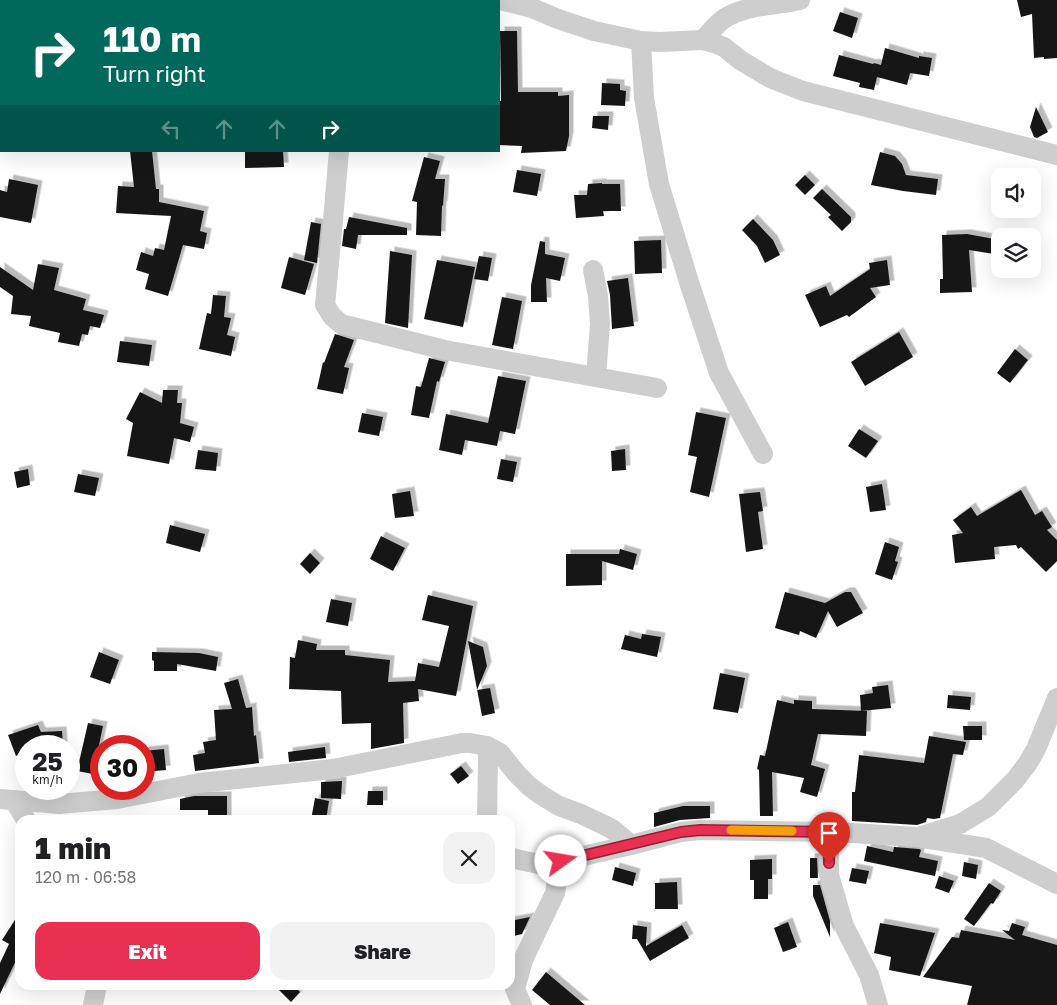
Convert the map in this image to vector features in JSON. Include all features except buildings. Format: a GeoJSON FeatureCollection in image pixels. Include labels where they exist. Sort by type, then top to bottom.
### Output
{"type":"FeatureCollection","features":[{"type":"Feature","properties":{"kind":"street"},"geometry":{"type":"LineString","coordinates":[[500,0],[532,8],[594,31],[659,42],[703,40],[714,43],[724,47],[740,60],[770,78],[802,91],[1057,155]]}},
{"type":"Feature","properties":{"kind":"street"},"geometry":{"type":"LineString","coordinates":[[703,40],[723,19],[737,12],[752,7],[800,0]]}},
{"type":"Feature","properties":{"kind":"street"},"geometry":{"type":"LineString","coordinates":[[641,40],[644,98],[659,184],[719,373],[763,454]]}},
{"type":"Feature","properties":{"kind":"street"},"geometry":{"type":"LineString","coordinates":[[339,152],[325,305],[332,316],[341,324],[445,350],[657,388]]}},
{"type":"Feature","properties":{"kind":"street"},"geometry":{"type":"LineString","coordinates":[[593,270],[598,296],[600,324],[596,377]]}},
{"type":"Feature","properties":{"kind":"street"},"geometry":{"type":"LineString","coordinates":[[918,837],[960,824],[988,807],[1015,780],[1036,749],[1057,698]]}},
{"type":"Feature","properties":{"kind":"street"},"geometry":{"type":"LineString","coordinates":[[7,799],[58,804],[117,800],[199,783],[333,769],[470,743],[487,746],[500,753],[517,774],[541,795],[559,806],[602,824],[631,845]]}},
{"type":"Feature","properties":{"kind":"street"},"geometry":{"type":"LineString","coordinates":[[487,746],[487,815]]}},
{"type":"Feature","properties":{"kind":"street"},"geometry":{"type":"LineString","coordinates":[[7,799],[21,815]]}},
{"type":"Feature","properties":{"kind":"street"},"geometry":{"type":"LineString","coordinates":[[544,865],[681,832],[700,830],[835,832],[918,837],[986,848],[1057,884]]}},
{"type":"Feature","properties":{"kind":"street"},"geometry":{"type":"LineString","coordinates":[[835,832],[829,851],[829,875],[844,926],[869,975],[878,1005]]}},
{"type":"Feature","properties":{"kind":"street"},"geometry":{"type":"LineString","coordinates":[[515,859],[544,865],[552,870],[557,885],[523,960],[515,989],[522,1005]]}},
{"type":"Feature","properties":{"kind":"street"},"geometry":{"type":"LineString","coordinates":[[93,1005],[96,990]]}},
{"type":"Feature","properties":{"kind":"slow traffic"},"geometry":{"type":"LineString","coordinates":[[731,830],[792,831]]}},
{"type":"Feature","properties":{"kind":"route"},"geometry":{"type":"LineString","coordinates":[[561,861],[681,832],[700,830],[835,832],[829,851],[829,863]]}}]}
